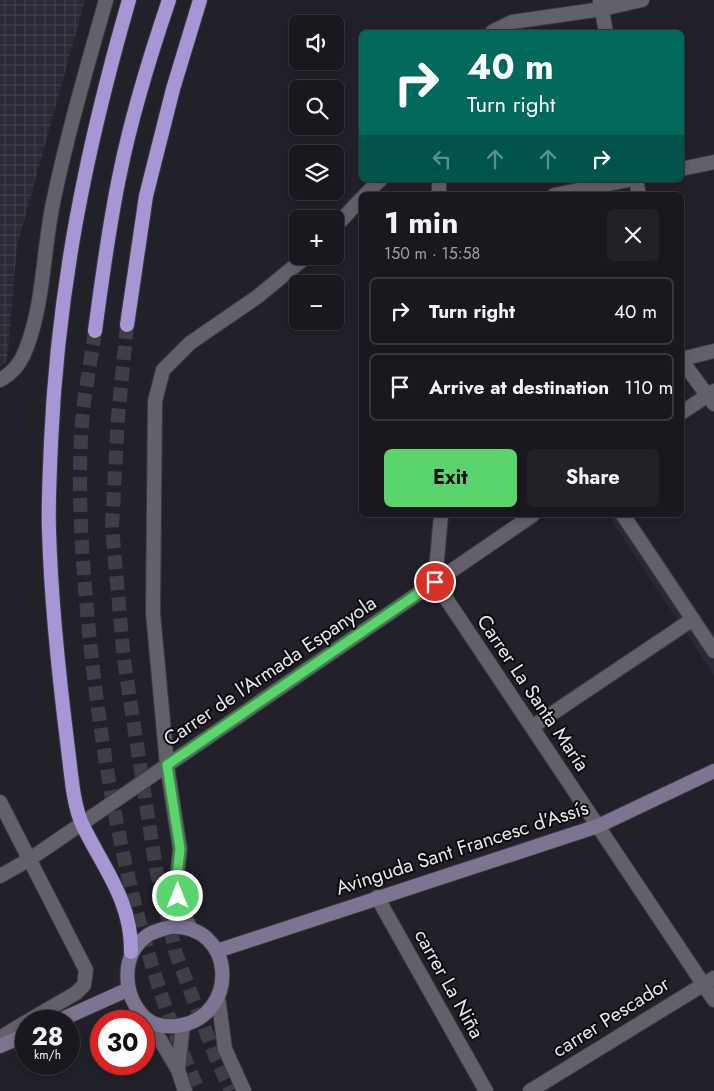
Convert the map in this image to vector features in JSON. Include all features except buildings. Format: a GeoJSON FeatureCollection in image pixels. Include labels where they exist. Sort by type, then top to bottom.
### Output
{"type":"FeatureCollection","features":[{"type":"Feature","properties":{"kind":"highway"},"geometry":{"type":"LineString","coordinates":[[129,0],[103,90],[79,196],[61,308],[54,369],[49,528],[63,710],[72,776],[82,824],[123,900],[129,924],[131,952]]}},
{"type":"Feature","properties":{"kind":"highway"},"geometry":{"type":"LineString","coordinates":[[95,331],[105,255],[120,171],[150,55],[169,0]]}},
{"type":"Feature","properties":{"kind":"highway"},"geometry":{"type":"LineString","coordinates":[[128,325],[146,196],[173,89],[200,0]]}},
{"type":"Feature","properties":{"kind":"main road","name":"Avinguda Sant Francesc d’Assís"},"geometry":{"type":"LineString","coordinates":[[217,951],[598,826],[714,771]]}},
{"type":"Feature","properties":{"kind":"main road"},"geometry":{"type":"LineString","coordinates":[[139,1010],[134,1005],[129,988],[128,964],[131,952],[149,934],[170,928],[191,929],[205,936],[217,951],[224,977],[218,997],[210,1011],[183,1025],[162,1026],[155,1023]]}},
{"type":"Feature","properties":{"kind":"main road"},"geometry":{"type":"LineString","coordinates":[[80,1011],[129,988]]}},
{"type":"Feature","properties":{"kind":"main road"},"geometry":{"type":"LineString","coordinates":[[0,1046],[15,1040]]}},
{"type":"Feature","properties":{"kind":"street"},"geometry":{"type":"LineString","coordinates":[[0,380],[12,374],[26,351],[37,311],[52,204],[106,0]]}},
{"type":"Feature","properties":{"kind":"street"},"geometry":{"type":"LineString","coordinates":[[496,30],[512,22],[601,4],[642,0]]}},
{"type":"Feature","properties":{"kind":"street"},"geometry":{"type":"LineString","coordinates":[[601,4],[606,30]]}},
{"type":"Feature","properties":{"kind":"street"},"geometry":{"type":"LineString","coordinates":[[684,168],[714,162]]}},
{"type":"Feature","properties":{"kind":"street"},"geometry":{"type":"LineString","coordinates":[[368,192],[378,182]]}},
{"type":"Feature","properties":{"kind":"street"},"geometry":{"type":"LineString","coordinates":[[569,192],[618,182]]}},
{"type":"Feature","properties":{"kind":"street"},"geometry":{"type":"LineString","coordinates":[[344,217],[359,201]]}},
{"type":"Feature","properties":{"kind":"street"},"geometry":{"type":"LineString","coordinates":[[191,929],[179,906],[176,886],[180,849],[167,765],[153,613],[154,401],[163,370],[190,343],[257,296],[296,265]]}},
{"type":"Feature","properties":{"kind":"street"},"geometry":{"type":"LineString","coordinates":[[684,358],[714,351]]}},
{"type":"Feature","properties":{"kind":"street"},"geometry":{"type":"LineString","coordinates":[[684,363],[712,397],[684,411]]}},
{"type":"Feature","properties":{"kind":"street"},"geometry":{"type":"LineString","coordinates":[[435,582],[441,517]]}},
{"type":"Feature","properties":{"kind":"street","name":"Carrer de l'Armada Espanyola"},"geometry":{"type":"LineString","coordinates":[[0,876],[30,859],[82,824],[530,517]]}},
{"type":"Feature","properties":{"kind":"street"},"geometry":{"type":"LineString","coordinates":[[624,517],[714,651]]}},
{"type":"Feature","properties":{"kind":"street","name":"Carrer La Santa María"},"geometry":{"type":"LineString","coordinates":[[435,582],[598,826],[709,981],[714,1000]]}},
{"type":"Feature","properties":{"kind":"street"},"geometry":{"type":"LineString","coordinates":[[532,727],[693,619]]}},
{"type":"Feature","properties":{"kind":"street"},"geometry":{"type":"LineString","coordinates":[[0,802],[86,970],[84,986],[47,1010]]}},
{"type":"Feature","properties":{"kind":"street","name":"carrer La Niña"},"geometry":{"type":"LineString","coordinates":[[377,897],[486,1091]]}},
{"type":"Feature","properties":{"kind":"street","name":"carrer Pescador"},"geometry":{"type":"LineString","coordinates":[[530,1091],[709,981]]}},
{"type":"Feature","properties":{"kind":"street"},"geometry":{"type":"LineString","coordinates":[[218,997],[225,1049],[244,1091]]}},
{"type":"Feature","properties":{"kind":"street"},"geometry":{"type":"LineString","coordinates":[[178,1070],[183,1025]]}},
{"type":"Feature","properties":{"kind":"street"},"geometry":{"type":"LineString","coordinates":[[0,1038],[15,1029]]}},
{"type":"Feature","properties":{"kind":"street"},"geometry":{"type":"LineString","coordinates":[[155,1031],[178,1070],[185,1091]]}},
{"type":"Feature","properties":{"kind":"shaded area"},"geometry":{"type":"Polygon","coordinates":[[[0,0],[85,0],[17,246],[7,363],[0,366],[0,0]]]}},
{"type":"Feature","properties":{"kind":"shaded area"},"geometry":{"type":"Polygon","coordinates":[[[609,517],[634,517],[714,636],[714,675],[609,517]]]}},
{"type":"Feature","properties":{"kind":"tunnel"},"geometry":{"type":"LineString","coordinates":[[127,325],[118,417],[112,527],[124,660],[156,869],[176,954],[216,1058],[231,1091]]}},
{"type":"Feature","properties":{"kind":"tunnel"},"geometry":{"type":"LineString","coordinates":[[95,331],[83,412],[80,498],[82,548],[94,681],[113,801],[139,921],[156,979],[176,1036],[199,1091]]}},
{"type":"Feature","properties":{"kind":"route"},"geometry":{"type":"LineString","coordinates":[[178,896],[176,886],[180,849],[167,765],[435,582]]}}]}
